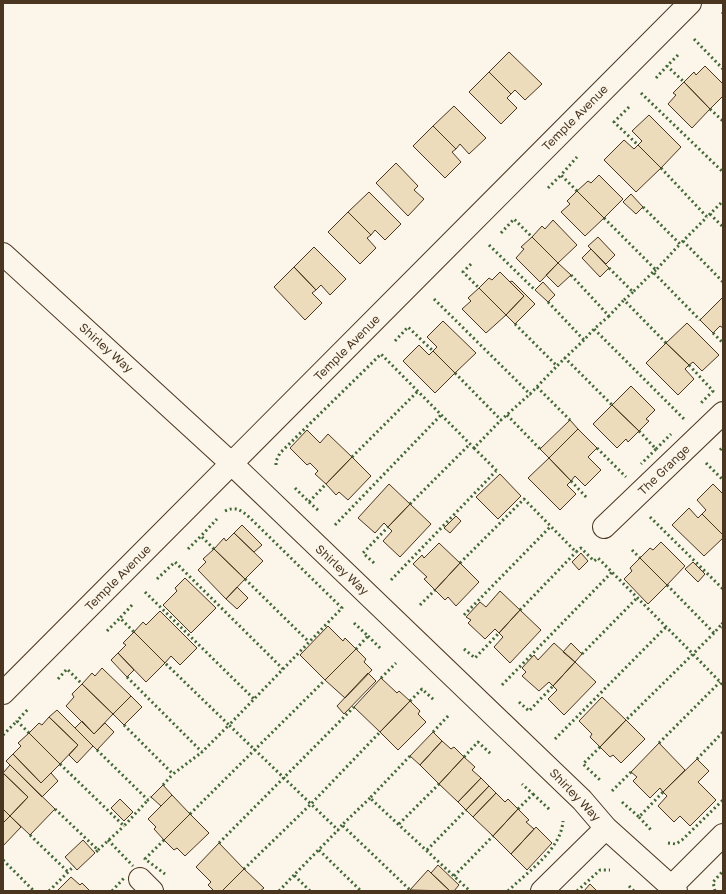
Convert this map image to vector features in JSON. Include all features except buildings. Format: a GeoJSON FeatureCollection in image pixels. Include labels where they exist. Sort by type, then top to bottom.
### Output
{"type":"FeatureCollection","features":[{"type":"Feature","properties":{"kind":"street","name":"Temple Avenue"},"geometry":{"type":"LineString","coordinates":[[5,685],[232,464],[690,3]]}},
{"type":"Feature","properties":{"kind":"street","name":"Shirley Way"},"geometry":{"type":"LineString","coordinates":[[3,254],[232,464],[582,800],[606,828],[674,889]]}},
{"type":"Feature","properties":{"kind":"street","name":"The Grange"},"geometry":{"type":"LineString","coordinates":[[604,527],[723,412]]}},
{"type":"Feature","properties":{"kind":"street"},"geometry":{"type":"LineString","coordinates":[[542,891],[606,828]]}},
{"type":"Feature","properties":{"kind":"street"},"geometry":{"type":"LineString","coordinates":[[674,889],[723,835]]}},
{"type":"Feature","properties":{"kind":"hedge"},"geometry":{"type":"LineString","coordinates":[[694,39],[723,69]]}},
{"type":"Feature","properties":{"kind":"hedge"},"geometry":{"type":"LineString","coordinates":[[678,55],[667,66],[684,82]]}},
{"type":"Feature","properties":{"kind":"hedge"},"geometry":{"type":"LineString","coordinates":[[656,78],[667,66]]}},
{"type":"Feature","properties":{"kind":"hedge"},"geometry":{"type":"LineString","coordinates":[[641,93],[723,172]]}},
{"type":"Feature","properties":{"kind":"hedge"},"geometry":{"type":"LineString","coordinates":[[629,107],[614,122],[638,145]]}},
{"type":"Feature","properties":{"kind":"hedge"},"geometry":{"type":"LineString","coordinates":[[710,109],[723,121]]}},
{"type":"Feature","properties":{"kind":"hedge"},"geometry":{"type":"LineString","coordinates":[[577,157],[561,175],[577,191]]}},
{"type":"Feature","properties":{"kind":"hedge"},"geometry":{"type":"LineString","coordinates":[[661,168],[707,217],[723,201]]}},
{"type":"Feature","properties":{"kind":"hedge"},"geometry":{"type":"LineString","coordinates":[[548,188],[561,175]]}},
{"type":"Feature","properties":{"kind":"hedge"},"geometry":{"type":"LineString","coordinates":[[643,207],[680,244],[707,217]]}},
{"type":"Feature","properties":{"kind":"hedge"},"geometry":{"type":"LineString","coordinates":[[710,214],[723,227]]}},
{"type":"Feature","properties":{"kind":"hedge"},"geometry":{"type":"LineString","coordinates":[[604,218],[656,270],[680,244]]}},
{"type":"Feature","properties":{"kind":"hedge"},"geometry":{"type":"LineString","coordinates":[[501,233],[514,219],[532,237]]}},
{"type":"Feature","properties":{"kind":"hedge"},"geometry":{"type":"LineString","coordinates":[[683,241],[723,282]]}},
{"type":"Feature","properties":{"kind":"hedge"},"geometry":{"type":"LineString","coordinates":[[489,245],[535,290]]}},
{"type":"Feature","properties":{"kind":"hedge"},"geometry":{"type":"LineString","coordinates":[[471,264],[463,272],[479,288]]}},
{"type":"Feature","properties":{"kind":"hedge"},"geometry":{"type":"LineString","coordinates":[[609,268],[633,292],[653,272]]}},
{"type":"Feature","properties":{"kind":"hedge"},"geometry":{"type":"LineString","coordinates":[[656,270],[653,272],[700,320]]}},
{"type":"Feature","properties":{"kind":"hedge"},"geometry":{"type":"LineString","coordinates":[[571,275],[609,316],[624,300]]}},
{"type":"Feature","properties":{"kind":"hedge"},"geometry":{"type":"LineString","coordinates":[[633,292],[624,300],[666,343]]}},
{"type":"Feature","properties":{"kind":"hedge"},"geometry":{"type":"LineString","coordinates":[[434,299],[530,394],[557,366]]}},
{"type":"Feature","properties":{"kind":"hedge"},"geometry":{"type":"LineString","coordinates":[[548,302],[584,340],[594,329]]}},
{"type":"Feature","properties":{"kind":"hedge"},"geometry":{"type":"LineString","coordinates":[[609,316],[594,329],[685,420]]}},
{"type":"Feature","properties":{"kind":"hedge"},"geometry":{"type":"LineString","coordinates":[[515,324],[557,366],[565,358]]}},
{"type":"Feature","properties":{"kind":"hedge"},"geometry":{"type":"LineString","coordinates":[[395,341],[408,327],[433,351]]}},
{"type":"Feature","properties":{"kind":"hedge"},"geometry":{"type":"LineString","coordinates":[[713,333],[723,343]]}},
{"type":"Feature","properties":{"kind":"hedge"},"geometry":{"type":"LineString","coordinates":[[584,340],[565,358],[612,405]]}},
{"type":"Feature","properties":{"kind":"hedge"},"geometry":{"type":"LineString","coordinates":[[276,465],[276,461],[280,453],[381,354],[474,448],[501,420]]}},
{"type":"Feature","properties":{"kind":"hedge"},"geometry":{"type":"LineString","coordinates":[[689,365],[713,391],[700,404]]}},
{"type":"Feature","properties":{"kind":"hedge"},"geometry":{"type":"LineString","coordinates":[[455,373],[501,420],[530,394]]}},
{"type":"Feature","properties":{"kind":"hedge"},"geometry":{"type":"LineString","coordinates":[[537,387],[570,420]]}},
{"type":"Feature","properties":{"kind":"hedge"},"geometry":{"type":"LineString","coordinates":[[352,457],[418,391]]}},
{"type":"Feature","properties":{"kind":"hedge"},"geometry":{"type":"LineString","coordinates":[[335,525],[441,415]]}},
{"type":"Feature","properties":{"kind":"hedge"},"geometry":{"type":"LineString","coordinates":[[507,415],[540,449]]}},
{"type":"Feature","properties":{"kind":"hedge"},"geometry":{"type":"LineString","coordinates":[[639,431],[656,449],[641,464]]}},
{"type":"Feature","properties":{"kind":"hedge"},"geometry":{"type":"LineString","coordinates":[[656,449],[671,434]]}},
{"type":"Feature","properties":{"kind":"hedge"},"geometry":{"type":"LineString","coordinates":[[410,504],[470,444]]}},
{"type":"Feature","properties":{"kind":"hedge"},"geometry":{"type":"LineString","coordinates":[[720,450],[723,447]]}},
{"type":"Feature","properties":{"kind":"hedge"},"geometry":{"type":"LineString","coordinates":[[474,448],[497,471]]}},
{"type":"Feature","properties":{"kind":"hedge"},"geometry":{"type":"LineString","coordinates":[[597,448],[626,477]]}},
{"type":"Feature","properties":{"kind":"hedge"},"geometry":{"type":"LineString","coordinates":[[706,463],[723,480]]}},
{"type":"Feature","properties":{"kind":"hedge"},"geometry":{"type":"LineString","coordinates":[[391,580],[496,471]]}},
{"type":"Feature","properties":{"kind":"hedge"},"geometry":{"type":"LineString","coordinates":[[571,481],[588,499]]}},
{"type":"Feature","properties":{"kind":"hedge"},"geometry":{"type":"LineString","coordinates":[[295,488],[309,502],[326,484]]}},
{"type":"Feature","properties":{"kind":"hedge"},"geometry":{"type":"LineString","coordinates":[[460,563],[524,499],[576,552],[581,548],[594,561],[598,558],[693,654],[626,720]]}},
{"type":"Feature","properties":{"kind":"hedge"},"geometry":{"type":"LineString","coordinates":[[309,502],[319,511]]}},
{"type":"Feature","properties":{"kind":"hedge"},"geometry":{"type":"LineString","coordinates":[[225,511],[235,509],[246,515],[342,608],[229,725],[311,804],[244,869]]}},
{"type":"Feature","properties":{"kind":"hedge"},"geometry":{"type":"LineString","coordinates":[[650,517],[723,589]]}},
{"type":"Feature","properties":{"kind":"hedge"},"geometry":{"type":"LineString","coordinates":[[214,549],[201,536],[217,519]]}},
{"type":"Feature","properties":{"kind":"hedge"},"geometry":{"type":"LineString","coordinates":[[464,615],[551,526]]}},
{"type":"Feature","properties":{"kind":"hedge"},"geometry":{"type":"LineString","coordinates":[[374,563],[363,553],[388,527]]}},
{"type":"Feature","properties":{"kind":"hedge"},"geometry":{"type":"LineString","coordinates":[[188,549],[201,536]]}},
{"type":"Feature","properties":{"kind":"hedge"},"geometry":{"type":"LineString","coordinates":[[632,550],[640,558]]}},
{"type":"Feature","properties":{"kind":"hedge"},"geometry":{"type":"LineString","coordinates":[[520,610],[576,552]]}},
{"type":"Feature","properties":{"kind":"hedge"},"geometry":{"type":"LineString","coordinates":[[157,579],[175,562],[283,669]]}},
{"type":"Feature","properties":{"kind":"hedge"},"geometry":{"type":"LineString","coordinates":[[502,685],[612,572]]}},
{"type":"Feature","properties":{"kind":"hedge"},"geometry":{"type":"LineString","coordinates":[[245,579],[309,642]]}},
{"type":"Feature","properties":{"kind":"hedge"},"geometry":{"type":"LineString","coordinates":[[667,585],[714,633],[721,625]]}},
{"type":"Feature","properties":{"kind":"hedge"},"geometry":{"type":"LineString","coordinates":[[420,605],[435,590]]}},
{"type":"Feature","properties":{"kind":"hedge"},"geometry":{"type":"LineString","coordinates":[[145,592],[254,699]]}},
{"type":"Feature","properties":{"kind":"hedge"},"geometry":{"type":"LineString","coordinates":[[582,654],[637,598]]}},
{"type":"Feature","properties":{"kind":"hedge"},"geometry":{"type":"LineString","coordinates":[[132,605],[120,618],[134,632]]}},
{"type":"Feature","properties":{"kind":"hedge"},"geometry":{"type":"LineString","coordinates":[[107,631],[120,618]]}},
{"type":"Feature","properties":{"kind":"hedge"},"geometry":{"type":"LineString","coordinates":[[354,623],[368,636],[356,649]]}},
{"type":"Feature","properties":{"kind":"hedge"},"geometry":{"type":"LineString","coordinates":[[723,623],[721,625],[723,628]]}},
{"type":"Feature","properties":{"kind":"hedge"},"geometry":{"type":"LineString","coordinates":[[555,739],[666,627]]}},
{"type":"Feature","properties":{"kind":"hedge"},"geometry":{"type":"LineString","coordinates":[[464,649],[475,658],[499,633]]}},
{"type":"Feature","properties":{"kind":"hedge"},"geometry":{"type":"LineString","coordinates":[[714,633],[693,654],[723,685]]}},
{"type":"Feature","properties":{"kind":"hedge"},"geometry":{"type":"LineString","coordinates":[[368,636],[382,650]]}},
{"type":"Feature","properties":{"kind":"hedge"},"geometry":{"type":"LineString","coordinates":[[127,677],[202,752],[229,725],[165,663]]}},
{"type":"Feature","properties":{"kind":"hedge"},"geometry":{"type":"LineString","coordinates":[[381,678],[396,663]]}},
{"type":"Feature","properties":{"kind":"hedge"},"geometry":{"type":"LineString","coordinates":[[58,679],[67,669],[82,684]]}},
{"type":"Feature","properties":{"kind":"hedge"},"geometry":{"type":"LineString","coordinates":[[190,814],[325,680]]}},
{"type":"Feature","properties":{"kind":"hedge"},"geometry":{"type":"LineString","coordinates":[[659,743],[720,682]]}},
{"type":"Feature","properties":{"kind":"hedge"},"geometry":{"type":"LineString","coordinates":[[519,702],[529,711],[553,686]]}},
{"type":"Feature","properties":{"kind":"hedge"},"geometry":{"type":"LineString","coordinates":[[410,701],[422,689],[434,700]]}},
{"type":"Feature","properties":{"kind":"hedge"},"geometry":{"type":"LineString","coordinates":[[219,843],[354,707]]}},
{"type":"Feature","properties":{"kind":"hedge"},"geometry":{"type":"LineString","coordinates":[[29,708],[17,721],[29,733]]}},
{"type":"Feature","properties":{"kind":"hedge"},"geometry":{"type":"LineString","coordinates":[[433,732],[449,715]]}},
{"type":"Feature","properties":{"kind":"hedge"},"geometry":{"type":"LineString","coordinates":[[3,735],[17,721]]}},
{"type":"Feature","properties":{"kind":"hedge"},"geometry":{"type":"LineString","coordinates":[[124,725],[173,774],[202,752]]}},
{"type":"Feature","properties":{"kind":"hedge"},"geometry":{"type":"LineString","coordinates":[[342,825],[338,830],[311,804],[380,732]]}},
{"type":"Feature","properties":{"kind":"hedge"},"geometry":{"type":"LineString","coordinates":[[697,759],[723,732]]}},
{"type":"Feature","properties":{"kind":"hedge"},"geometry":{"type":"LineString","coordinates":[[464,757],[478,742],[492,755]]}},
{"type":"Feature","properties":{"kind":"hedge"},"geometry":{"type":"LineString","coordinates":[[600,747],[583,764],[600,780]]}},
{"type":"Feature","properties":{"kind":"hedge"},"geometry":{"type":"LineString","coordinates":[[97,750],[148,800],[151,797]]}},
{"type":"Feature","properties":{"kind":"hedge"},"geometry":{"type":"LineString","coordinates":[[410,756],[370,798],[470,891]]}},
{"type":"Feature","properties":{"kind":"hedge"},"geometry":{"type":"LineString","coordinates":[[60,764],[124,826],[148,800]]}},
{"type":"Feature","properties":{"kind":"hedge"},"geometry":{"type":"LineString","coordinates":[[612,791],[631,772]]}},
{"type":"Feature","properties":{"kind":"hedge"},"geometry":{"type":"LineString","coordinates":[[163,785],[173,774]]}},
{"type":"Feature","properties":{"kind":"hedge"},"geometry":{"type":"LineString","coordinates":[[399,824],[439,784]]}},
{"type":"Feature","properties":{"kind":"hedge"},"geometry":{"type":"LineString","coordinates":[[518,809],[533,794],[522,784]]}},
{"type":"Feature","properties":{"kind":"hedge"},"geometry":{"type":"LineString","coordinates":[[622,802],[639,817],[663,792]]}},
{"type":"Feature","properties":{"kind":"hedge"},"geometry":{"type":"LineString","coordinates":[[533,794],[550,810]]}},
{"type":"Feature","properties":{"kind":"hedge"},"geometry":{"type":"LineString","coordinates":[[370,798],[342,825],[410,890]]}},
{"type":"Feature","properties":{"kind":"hedge"},"geometry":{"type":"LineString","coordinates":[[668,843],[676,844],[682,840],[723,800]]}},
{"type":"Feature","properties":{"kind":"hedge"},"geometry":{"type":"LineString","coordinates":[[55,809],[98,850],[95,853]]}},
{"type":"Feature","properties":{"kind":"hedge"},"geometry":{"type":"LineString","coordinates":[[427,850],[466,810]]}},
{"type":"Feature","properties":{"kind":"hedge"},"geometry":{"type":"LineString","coordinates":[[639,817],[651,830]]}},
{"type":"Feature","properties":{"kind":"hedge"},"geometry":{"type":"LineString","coordinates":[[508,891],[550,851],[561,832],[563,821]]}},
{"type":"Feature","properties":{"kind":"hedge"},"geometry":{"type":"LineString","coordinates":[[98,850],[124,826]]}},
{"type":"Feature","properties":{"kind":"hedge"},"geometry":{"type":"LineString","coordinates":[[310,891],[294,875],[338,830]]}},
{"type":"Feature","properties":{"kind":"hedge"},"geometry":{"type":"LineString","coordinates":[[30,835],[68,872]]}},
{"type":"Feature","properties":{"kind":"hedge"},"geometry":{"type":"LineString","coordinates":[[454,876],[493,836]]}},
{"type":"Feature","properties":{"kind":"hedge"},"geometry":{"type":"LineString","coordinates":[[108,840],[133,866]]}},
{"type":"Feature","properties":{"kind":"hedge"},"geometry":{"type":"LineString","coordinates":[[164,840],[145,859],[165,874]]}},
{"type":"Feature","properties":{"kind":"hedge"},"geometry":{"type":"LineString","coordinates":[[319,850],[361,891]]}},
{"type":"Feature","properties":{"kind":"hedge"},"geometry":{"type":"LineString","coordinates":[[3,860],[34,891]]}},
{"type":"Feature","properties":{"kind":"hedge"},"geometry":{"type":"LineString","coordinates":[[49,891],[74,866]]}},
{"type":"Feature","properties":{"kind":"hedge"},"geometry":{"type":"LineString","coordinates":[[577,891],[600,870],[610,870]]}},
{"type":"Feature","properties":{"kind":"hedge"},"geometry":{"type":"LineString","coordinates":[[715,891],[713,882],[723,871]]}},
{"type":"Feature","properties":{"kind":"hedge"},"geometry":{"type":"LineString","coordinates":[[279,891],[294,875]]}},
{"type":"Feature","properties":{"kind":"hedge"},"geometry":{"type":"LineString","coordinates":[[112,891],[124,878]]}},
{"type":"Feature","properties":{"kind":"hedge"},"geometry":{"type":"LineString","coordinates":[[629,886],[634,891]]}}]}
